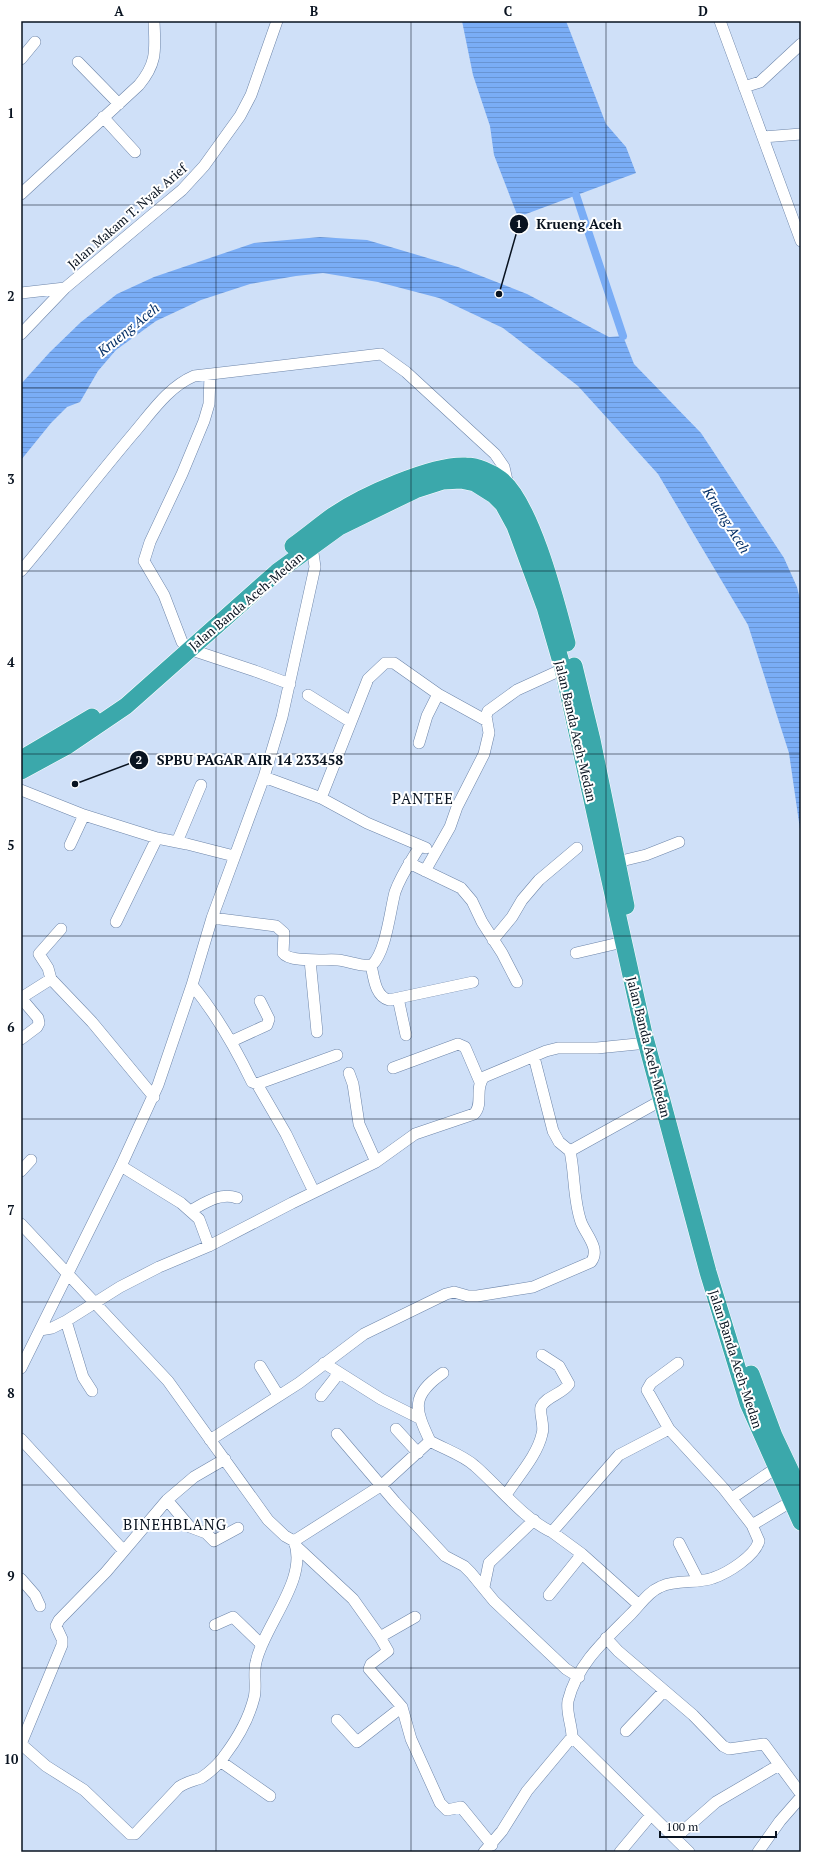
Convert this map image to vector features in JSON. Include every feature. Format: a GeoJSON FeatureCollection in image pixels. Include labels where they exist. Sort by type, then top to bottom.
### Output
{"type":"FeatureCollection","features":[{"type":"Feature","properties":{"kind":"highway","name":"Jalan Banda Aceh-Medan"},"geometry":{"type":"LineString","coordinates":[[21,771],[68,746],[126,706],[269,564],[335,515],[353,504],[406,479],[438,468],[467,466],[484,470],[500,479],[509,488],[521,506],[551,582],[592,740],[623,942],[647,1043],[708,1272],[748,1403],[776,1468],[797,1497]]}},
{"type":"Feature","properties":{"kind":"highway","name":"Jalan Banda Aceh-Medan"},"geometry":{"type":"LineString","coordinates":[[21,759],[102,712],[276,572],[339,527],[415,490],[443,481],[461,480],[476,483],[494,495],[503,504],[515,526],[545,607],[563,669],[652,1026],[723,1298],[797,1497],[801,1522]]}},
{"type":"Feature","properties":{"kind":"street"},"geometry":{"type":"LineString","coordinates":[[21,194],[139,85],[152,69],[154,60],[154,21]]}},
{"type":"Feature","properties":{"kind":"street","name":"Jalan Makam T. Nyak Arief"},"geometry":{"type":"LineString","coordinates":[[21,334],[65,288],[182,190],[204,166],[240,116],[251,95],[277,21]]}},
{"type":"Feature","properties":{"kind":"street"},"geometry":{"type":"LineString","coordinates":[[720,21],[801,241]]}},
{"type":"Feature","properties":{"kind":"street"},"geometry":{"type":"LineString","coordinates":[[21,59],[35,42]]}},
{"type":"Feature","properties":{"kind":"street"},"geometry":{"type":"LineString","coordinates":[[744,87],[760,82],[801,44]]}},
{"type":"Feature","properties":{"kind":"street"},"geometry":{"type":"LineString","coordinates":[[78,62],[119,104]]}},
{"type":"Feature","properties":{"kind":"street"},"geometry":{"type":"LineString","coordinates":[[104,117],[135,152]]}},
{"type":"Feature","properties":{"kind":"street"},"geometry":{"type":"LineString","coordinates":[[763,137],[801,134]]}},
{"type":"Feature","properties":{"kind":"street"},"geometry":{"type":"LineString","coordinates":[[21,293],[65,288]]}},
{"type":"Feature","properties":{"kind":"street"},"geometry":{"type":"LineString","coordinates":[[21,571],[113,458],[171,391],[183,381],[194,376],[381,354],[406,372],[500,459],[504,467],[509,488]]}},
{"type":"Feature","properties":{"kind":"street"},"geometry":{"type":"LineString","coordinates":[[210,375],[209,404],[204,421],[182,474],[150,542],[144,561],[164,595],[185,646],[255,670],[290,684]]}},
{"type":"Feature","properties":{"kind":"street"},"geometry":{"type":"LineString","coordinates":[[21,1368],[25,1350],[40,1330],[154,1097],[192,985],[212,918],[264,777],[290,684],[315,567],[312,546]]}},
{"type":"Feature","properties":{"kind":"street"},"geometry":{"type":"LineString","coordinates":[[321,798],[368,679],[385,663],[394,663],[438,694],[487,721]]}},
{"type":"Feature","properties":{"kind":"street"},"geometry":{"type":"LineString","coordinates":[[425,871],[434,852],[450,827],[457,807],[484,754],[489,733],[487,721],[488,711],[517,690],[563,669]]}},
{"type":"Feature","properties":{"kind":"street"},"geometry":{"type":"LineString","coordinates":[[419,743],[427,716],[438,694]]}},
{"type":"Feature","properties":{"kind":"street"},"geometry":{"type":"LineString","coordinates":[[308,695],[351,722]]}},
{"type":"Feature","properties":{"kind":"street"},"geometry":{"type":"LineString","coordinates":[[264,777],[321,798],[367,823],[434,852]]}},
{"type":"Feature","properties":{"kind":"street"},"geometry":{"type":"LineString","coordinates":[[177,842],[201,785]]}},
{"type":"Feature","properties":{"kind":"street"},"geometry":{"type":"LineString","coordinates":[[21,790],[84,815],[157,838],[234,856]]}},
{"type":"Feature","properties":{"kind":"street"},"geometry":{"type":"LineString","coordinates":[[70,845],[84,815]]}},
{"type":"Feature","properties":{"kind":"street"},"geometry":{"type":"LineString","coordinates":[[116,922],[157,838]]}},
{"type":"Feature","properties":{"kind":"street"},"geometry":{"type":"LineString","coordinates":[[611,864],[646,855],[679,842]]}},
{"type":"Feature","properties":{"kind":"street"},"geometry":{"type":"LineString","coordinates":[[212,918],[276,926],[284,932],[283,949],[285,956],[310,960],[338,960],[371,965],[376,961],[380,952],[396,891],[409,863],[420,846]]}},
{"type":"Feature","properties":{"kind":"street"},"geometry":{"type":"LineString","coordinates":[[493,940],[512,917],[522,900],[539,880],[577,848]]}},
{"type":"Feature","properties":{"kind":"street"},"geometry":{"type":"LineString","coordinates":[[409,863],[461,888],[467,893],[517,982]]}},
{"type":"Feature","properties":{"kind":"street"},"geometry":{"type":"LineString","coordinates":[[61,929],[39,954],[48,968],[51,979],[92,1022],[154,1097]]}},
{"type":"Feature","properties":{"kind":"street"},"geometry":{"type":"LineString","coordinates":[[576,953],[623,942]]}},
{"type":"Feature","properties":{"kind":"street"},"geometry":{"type":"LineString","coordinates":[[310,960],[317,1032]]}},
{"type":"Feature","properties":{"kind":"street"},"geometry":{"type":"LineString","coordinates":[[371,965],[377,990],[383,998],[389,1000],[473,982]]}},
{"type":"Feature","properties":{"kind":"street"},"geometry":{"type":"LineString","coordinates":[[21,1039],[40,1023],[38,1018],[21,998],[51,979]]}},
{"type":"Feature","properties":{"kind":"street"},"geometry":{"type":"LineString","coordinates":[[192,985],[210,1006],[232,1041],[252,1082],[257,1084],[286,1134],[314,1192]]}},
{"type":"Feature","properties":{"kind":"street"},"geometry":{"type":"LineString","coordinates":[[398,998],[406,1035]]}},
{"type":"Feature","properties":{"kind":"street"},"geometry":{"type":"LineString","coordinates":[[232,1041],[267,1025],[269,1019],[260,1001]]}},
{"type":"Feature","properties":{"kind":"street"},"geometry":{"type":"LineString","coordinates":[[480,1082],[484,1077],[534,1056],[558,1048],[597,1048],[647,1043]]}},
{"type":"Feature","properties":{"kind":"street"},"geometry":{"type":"LineString","coordinates":[[40,1330],[52,1328],[66,1321],[120,1286],[159,1267],[209,1246],[376,1162],[415,1134],[474,1114],[479,1107],[480,1082],[465,1047],[458,1044],[394,1068]]}},
{"type":"Feature","properties":{"kind":"street"},"geometry":{"type":"LineString","coordinates":[[257,1084],[337,1055]]}},
{"type":"Feature","properties":{"kind":"street"},"geometry":{"type":"LineString","coordinates":[[210,1440],[298,1383],[364,1334],[450,1292],[468,1296],[478,1296],[533,1288],[591,1262],[595,1256],[595,1251],[586,1234],[578,1212],[570,1151],[559,1142],[553,1131],[534,1056]]}},
{"type":"Feature","properties":{"kind":"street"},"geometry":{"type":"LineString","coordinates":[[349,1073],[353,1084],[359,1124],[376,1162]]}},
{"type":"Feature","properties":{"kind":"street"},"geometry":{"type":"LineString","coordinates":[[570,1151],[662,1100]]}},
{"type":"Feature","properties":{"kind":"street"},"geometry":{"type":"LineString","coordinates":[[21,1171],[31,1160]]}},
{"type":"Feature","properties":{"kind":"street"},"geometry":{"type":"LineString","coordinates":[[121,1166],[181,1203],[199,1219],[205,1230],[209,1246]]}},
{"type":"Feature","properties":{"kind":"street"},"geometry":{"type":"LineString","coordinates":[[190,1211],[209,1201],[224,1196],[237,1198]]}},
{"type":"Feature","properties":{"kind":"street"},"geometry":{"type":"LineString","coordinates":[[21,1224],[94,1304],[168,1380],[268,1520],[352,1599],[380,1637],[388,1651],[371,1664],[369,1669],[402,1707],[411,1738],[445,1809],[450,1810],[461,1807],[488,1848],[527,1791],[572,1737]]}},
{"type":"Feature","properties":{"kind":"street"},"geometry":{"type":"LineString","coordinates":[[66,1321],[83,1376],[92,1391]]}},
{"type":"Feature","properties":{"kind":"street"},"geometry":{"type":"LineString","coordinates":[[506,1495],[540,1441],[544,1426],[540,1412],[541,1408],[544,1403],[569,1384],[559,1366],[542,1355]]}},
{"type":"Feature","properties":{"kind":"street"},"geometry":{"type":"LineString","coordinates":[[324,1363],[391,1404],[419,1418]]}},
{"type":"Feature","properties":{"kind":"street"},"geometry":{"type":"LineString","coordinates":[[678,1363],[651,1383],[647,1389],[669,1429],[693,1452],[732,1498],[752,1524],[759,1541],[752,1553],[720,1575],[713,1578],[662,1586],[648,1595],[590,1656],[568,1703],[572,1737],[689,1852]]}},
{"type":"Feature","properties":{"kind":"street"},"geometry":{"type":"LineString","coordinates":[[260,1366],[278,1395]]}},
{"type":"Feature","properties":{"kind":"street"},"geometry":{"type":"LineString","coordinates":[[321,1396],[339,1372]]}},
{"type":"Feature","properties":{"kind":"street"},"geometry":{"type":"LineString","coordinates":[[443,1373],[434,1379],[418,1401],[417,1406],[419,1418],[430,1441],[474,1465],[539,1526],[552,1532],[582,1554],[639,1605]]}},
{"type":"Feature","properties":{"kind":"street"},"geometry":{"type":"LineString","coordinates":[[396,1429],[418,1453]]}},
{"type":"Feature","properties":{"kind":"street"},"geometry":{"type":"LineString","coordinates":[[552,1532],[619,1455],[669,1429]]}},
{"type":"Feature","properties":{"kind":"street"},"geometry":{"type":"LineString","coordinates":[[337,1434],[395,1502],[445,1556],[464,1566],[494,1600],[566,1669],[579,1677]]}},
{"type":"Feature","properties":{"kind":"street"},"geometry":{"type":"LineString","coordinates":[[21,1439],[123,1550]]}},
{"type":"Feature","properties":{"kind":"street"},"geometry":{"type":"LineString","coordinates":[[295,1544],[382,1485],[430,1441]]}},
{"type":"Feature","properties":{"kind":"street"},"geometry":{"type":"LineString","coordinates":[[225,1459],[194,1477],[167,1500],[123,1550],[106,1572],[57,1624],[56,1626],[62,1639],[62,1645],[21,1744],[46,1766],[84,1790],[132,1835],[135,1834],[179,1787],[201,1777],[220,1761],[234,1741],[254,1698],[256,1662],[262,1645],[292,1582],[295,1570],[295,1544]]}},
{"type":"Feature","properties":{"kind":"street"},"geometry":{"type":"LineString","coordinates":[[732,1498],[776,1468]]}},
{"type":"Feature","properties":{"kind":"street"},"geometry":{"type":"LineString","coordinates":[[752,1524],[797,1497]]}},
{"type":"Feature","properties":{"kind":"street"},"geometry":{"type":"LineString","coordinates":[[167,1500],[190,1527],[206,1533],[214,1541],[238,1528]]}},
{"type":"Feature","properties":{"kind":"street"},"geometry":{"type":"LineString","coordinates":[[484,1587],[489,1564],[534,1520]]}},
{"type":"Feature","properties":{"kind":"street"},"geometry":{"type":"LineString","coordinates":[[679,1543],[698,1580]]}},
{"type":"Feature","properties":{"kind":"street"},"geometry":{"type":"LineString","coordinates":[[549,1595],[582,1554]]}},
{"type":"Feature","properties":{"kind":"street"},"geometry":{"type":"LineString","coordinates":[[21,1579],[35,1595],[40,1606]]}},
{"type":"Feature","properties":{"kind":"street"},"geometry":{"type":"LineString","coordinates":[[215,1625],[233,1617],[262,1645]]}},
{"type":"Feature","properties":{"kind":"street"},"geometry":{"type":"LineString","coordinates":[[380,1637],[415,1617]]}},
{"type":"Feature","properties":{"kind":"street"},"geometry":{"type":"LineString","coordinates":[[606,1638],[618,1652],[696,1717],[723,1746],[729,1749],[757,1743],[764,1744],[801,1796],[780,1821],[758,1852]]}},
{"type":"Feature","properties":{"kind":"street"},"geometry":{"type":"LineString","coordinates":[[626,1731],[664,1691]]}},
{"type":"Feature","properties":{"kind":"street"},"geometry":{"type":"LineString","coordinates":[[337,1720],[357,1742],[402,1707]]}},
{"type":"Feature","properties":{"kind":"street"},"geometry":{"type":"LineString","coordinates":[[220,1761],[270,1796]]}},
{"type":"Feature","properties":{"kind":"street"},"geometry":{"type":"LineString","coordinates":[[675,1838],[716,1802],[779,1766]]}},
{"type":"Feature","properties":{"kind":"street"},"geometry":{"type":"LineString","coordinates":[[620,1852],[651,1815]]}},
{"type":"Feature","properties":{"kind":"water"},"geometry":{"type":"Polygon","coordinates":[[[462,21],[566,21],[606,124],[626,147],[636,173],[518,217],[494,155],[490,126],[473,75],[462,21]]]}},
{"type":"Feature","properties":{"kind":"water"},"geometry":{"type":"Polygon","coordinates":[[[320,237],[367,240],[458,267],[527,294],[609,337],[623,336],[634,364],[701,433],[784,558],[797,587],[801,603],[801,836],[789,753],[748,625],[658,474],[578,386],[503,328],[439,298],[378,282],[323,273],[250,284],[201,300],[156,321],[116,350],[98,371],[80,402],[67,407],[51,423],[21,460],[21,384],[50,352],[81,322],[117,294],[154,277],[254,243],[320,237]]]}},
{"type":"Feature","properties":{"kind":"waterway"},"geometry":{"type":"LineString","coordinates":[[576,195],[623,336]]}},
{"type":"Feature","properties":{"kind":"place","name":"Krueng Aceh"},"geometry":{"type":"Point","coordinates":[499,294]}},
{"type":"Feature","properties":{"kind":"place","name":"SPBU PAGAR AIR 14 233458"},"geometry":{"type":"Point","coordinates":[75,784]}},
{"type":"Feature","properties":{"kind":"district","name":"PANTEE"},"geometry":{"type":"Point","coordinates":[423,798]}},
{"type":"Feature","properties":{"kind":"district","name":"BINEHBLANG"},"geometry":{"type":"Point","coordinates":[175,1524]}}]}
